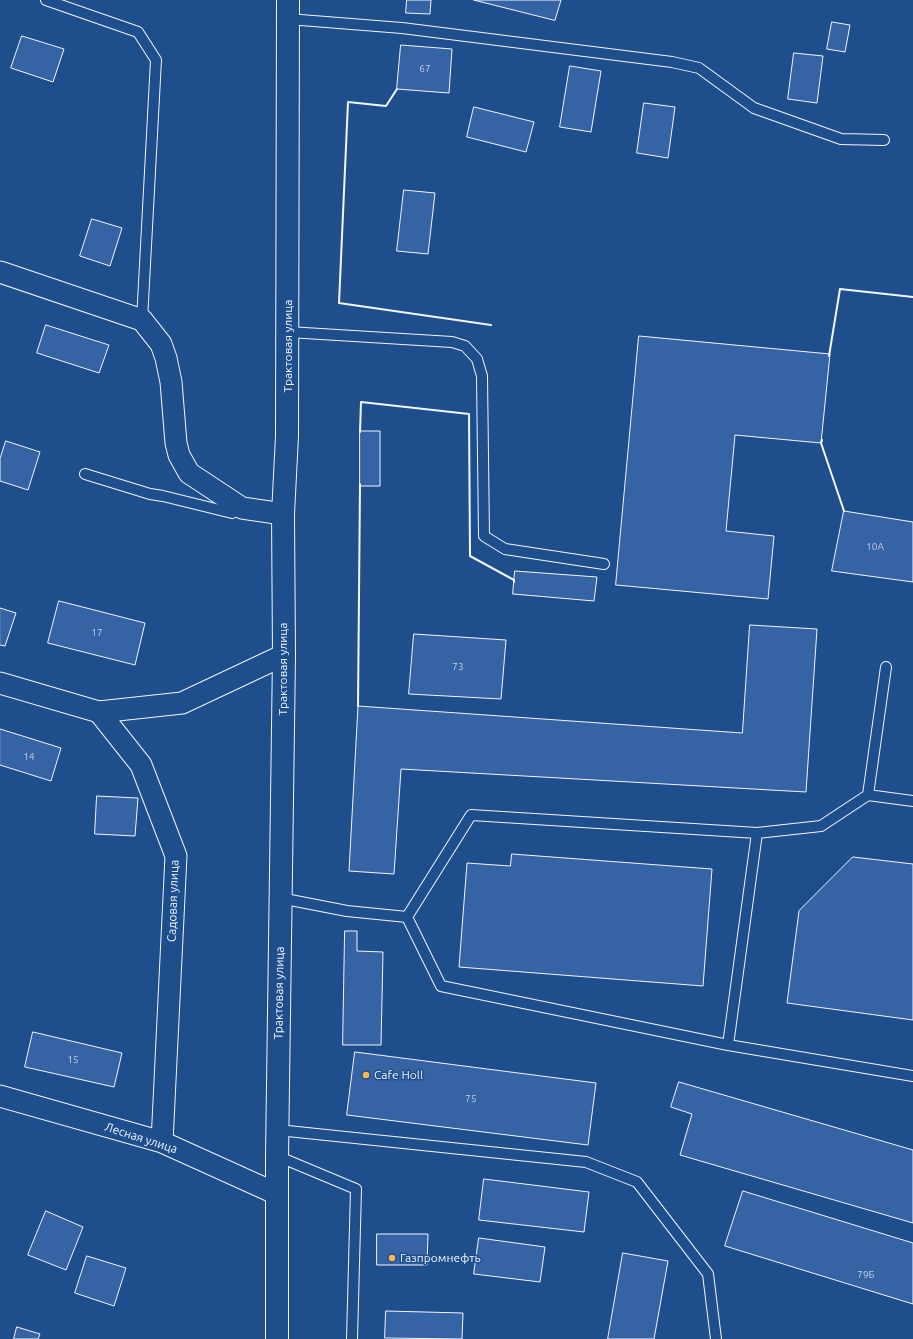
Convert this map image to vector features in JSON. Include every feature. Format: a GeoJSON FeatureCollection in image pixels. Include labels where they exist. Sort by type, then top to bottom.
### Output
{"type":"FeatureCollection","features":[{"type":"Feature","properties":{"kind":"highway","name":"Трактовая улица"},"geometry":{"type":"LineString","coordinates":[[277,1339],[277,1156],[284,655],[283,514],[287,436],[288,332],[288,10]]}},
{"type":"Feature","properties":{"kind":"street"},"geometry":{"type":"LineString","coordinates":[[0,272],[142,320],[161,344],[166,358],[172,382],[176,443],[189,473],[242,508],[283,514]]}},
{"type":"Feature","properties":{"kind":"street"},"geometry":{"type":"LineString","coordinates":[[0,683],[99,712],[182,703],[284,655]]}},
{"type":"Feature","properties":{"kind":"street","name":"Садовая улица"},"geometry":{"type":"LineString","coordinates":[[99,712],[141,765],[176,856],[162,1142]]}},
{"type":"Feature","properties":{"kind":"street","name":"Лесная улица"},"geometry":{"type":"LineString","coordinates":[[0,1096],[162,1142],[277,1194]]}},
{"type":"Feature","properties":{"kind":"lane"},"geometry":{"type":"LineString","coordinates":[[46,0],[138,32],[156,60],[142,320]]}},
{"type":"Feature","properties":{"kind":"lane"},"geometry":{"type":"LineString","coordinates":[[288,10],[402,28],[672,62],[699,68],[754,108],[842,139],[884,140]]}},
{"type":"Feature","properties":{"kind":"lane"},"geometry":{"type":"LineString","coordinates":[[288,332],[452,342],[465,346],[477,359],[482,376],[484,536],[505,549],[604,564]]}},
{"type":"Feature","properties":{"kind":"lane"},"geometry":{"type":"LineString","coordinates":[[85,474],[150,494],[232,513],[242,508]]}},
{"type":"Feature","properties":{"kind":"lane"},"geometry":{"type":"LineString","coordinates":[[868,796],[886,667]]}},
{"type":"Feature","properties":{"kind":"lane"},"geometry":{"type":"LineString","coordinates":[[408,917],[471,815],[757,833],[821,826],[868,796],[913,801]]}},
{"type":"Feature","properties":{"kind":"lane"},"geometry":{"type":"LineString","coordinates":[[728,1045],[757,833]]}},
{"type":"Feature","properties":{"kind":"lane"},"geometry":{"type":"LineString","coordinates":[[280,898],[347,911],[408,917]]}},
{"type":"Feature","properties":{"kind":"lane"},"geometry":{"type":"LineString","coordinates":[[408,917],[441,986],[728,1045],[913,1076]]}},
{"type":"Feature","properties":{"kind":"lane"},"geometry":{"type":"LineString","coordinates":[[278,1130],[586,1162],[637,1182],[708,1274],[716,1339]]}},
{"type":"Feature","properties":{"kind":"lane"},"geometry":{"type":"LineString","coordinates":[[277,1156],[356,1189],[352,1339]]}},
{"type":"Feature","properties":{"kind":"building"},"geometry":{"type":"Polygon","coordinates":[[[407,0],[431,0],[430,14],[406,13],[407,0]]]}},
{"type":"Feature","properties":{"kind":"building"},"geometry":{"type":"Polygon","coordinates":[[[474,0],[561,0],[555,20],[474,0]]]}},
{"type":"Feature","properties":{"kind":"building"},"geometry":{"type":"Polygon","coordinates":[[[832,22],[850,25],[845,52],[827,49],[832,22]]]}},
{"type":"Feature","properties":{"kind":"building"},"geometry":{"type":"Polygon","coordinates":[[[22,36],[64,49],[53,82],[11,68],[22,36]]]}},
{"type":"Feature","properties":{"kind":"building"},"geometry":{"type":"Polygon","coordinates":[[[401,45],[452,49],[449,93],[397,89],[401,45]]]}},
{"type":"Feature","properties":{"kind":"building"},"geometry":{"type":"Polygon","coordinates":[[[794,53],[823,56],[817,103],[788,99],[794,53]]]}},
{"type":"Feature","properties":{"kind":"building"},"geometry":{"type":"Polygon","coordinates":[[[570,66],[601,71],[591,132],[560,127],[570,66]]]}},
{"type":"Feature","properties":{"kind":"building"},"geometry":{"type":"Polygon","coordinates":[[[644,103],[675,107],[668,158],[637,153],[644,103]]]}},
{"type":"Feature","properties":{"kind":"building"},"geometry":{"type":"Polygon","coordinates":[[[474,107],[534,122],[526,152],[467,137],[474,107]]]}},
{"type":"Feature","properties":{"kind":"building"},"geometry":{"type":"Polygon","coordinates":[[[404,190],[435,193],[428,254],[397,251],[404,190]]]}},
{"type":"Feature","properties":{"kind":"building"},"geometry":{"type":"Polygon","coordinates":[[[92,219],[122,228],[110,266],[80,256],[92,219]]]}},
{"type":"Feature","properties":{"kind":"building"},"geometry":{"type":"Polygon","coordinates":[[[46,325],[109,345],[99,373],[37,353],[46,325]]]}},
{"type":"Feature","properties":{"kind":"building"},"geometry":{"type":"Polygon","coordinates":[[[639,336],[830,354],[821,443],[735,435],[726,531],[774,536],[768,599],[616,585],[639,336]]]}},
{"type":"Feature","properties":{"kind":"building"},"geometry":{"type":"Polygon","coordinates":[[[360,431],[380,431],[380,486],[360,486],[360,431]]]}},
{"type":"Feature","properties":{"kind":"building"},"geometry":{"type":"Polygon","coordinates":[[[6,441],[40,452],[28,490],[0,481],[0,459],[6,441]]]}},
{"type":"Feature","properties":{"kind":"building"},"geometry":{"type":"Polygon","coordinates":[[[844,511],[913,522],[913,582],[832,571],[844,511]]]}},
{"type":"Feature","properties":{"kind":"building"},"geometry":{"type":"Polygon","coordinates":[[[515,571],[597,577],[594,601],[513,594],[515,571]]]}},
{"type":"Feature","properties":{"kind":"building"},"geometry":{"type":"Polygon","coordinates":[[[59,601],[145,623],[135,665],[48,643],[59,601]]]}},
{"type":"Feature","properties":{"kind":"building"},"geometry":{"type":"Polygon","coordinates":[[[0,608],[16,613],[5,646],[0,645],[0,608]]]}},
{"type":"Feature","properties":{"kind":"building"},"geometry":{"type":"Polygon","coordinates":[[[750,625],[817,629],[806,792],[401,769],[394,874],[349,871],[358,706],[742,733],[750,625]]]}},
{"type":"Feature","properties":{"kind":"building"},"geometry":{"type":"Polygon","coordinates":[[[414,634],[506,640],[501,699],[409,694],[414,634]]]}},
{"type":"Feature","properties":{"kind":"building"},"geometry":{"type":"Polygon","coordinates":[[[0,729],[61,748],[51,781],[0,765],[0,729]]]}},
{"type":"Feature","properties":{"kind":"building"},"geometry":{"type":"Polygon","coordinates":[[[97,796],[138,798],[135,836],[95,834],[97,796]]]}},
{"type":"Feature","properties":{"kind":"building"},"geometry":{"type":"Polygon","coordinates":[[[512,854],[712,869],[703,986],[459,967],[467,863],[510,866],[512,854]]]}},
{"type":"Feature","properties":{"kind":"building"},"geometry":{"type":"Polygon","coordinates":[[[853,857],[913,864],[913,1020],[787,1003],[799,911],[853,857]]]}},
{"type":"Feature","properties":{"kind":"building"},"geometry":{"type":"Polygon","coordinates":[[[345,931],[357,931],[357,951],[383,952],[381,1045],[343,1045],[345,931]]]}},
{"type":"Feature","properties":{"kind":"building"},"geometry":{"type":"Polygon","coordinates":[[[33,1032],[122,1053],[114,1087],[25,1067],[33,1032]]]}},
{"type":"Feature","properties":{"kind":"building"},"geometry":{"type":"Polygon","coordinates":[[[355,1052],[596,1083],[588,1145],[347,1115],[355,1052]]]}},
{"type":"Feature","properties":{"kind":"building"},"geometry":{"type":"Polygon","coordinates":[[[679,1082],[913,1150],[913,1223],[680,1155],[692,1114],[671,1107],[679,1082]]]}},
{"type":"Feature","properties":{"kind":"building"},"geometry":{"type":"Polygon","coordinates":[[[484,1179],[589,1192],[584,1232],[479,1220],[484,1179]]]}},
{"type":"Feature","properties":{"kind":"building"},"geometry":{"type":"Polygon","coordinates":[[[743,1191],[913,1243],[913,1304],[725,1246],[743,1191]]]}},
{"type":"Feature","properties":{"kind":"building"},"geometry":{"type":"Polygon","coordinates":[[[46,1211],[83,1227],[66,1270],[28,1255],[46,1211]]]}},
{"type":"Feature","properties":{"kind":"building"},"geometry":{"type":"Polygon","coordinates":[[[377,1234],[428,1234],[427,1265],[377,1265],[377,1234]]]}},
{"type":"Feature","properties":{"kind":"building"},"geometry":{"type":"Polygon","coordinates":[[[479,1238],[545,1247],[540,1282],[474,1274],[479,1238]]]}},
{"type":"Feature","properties":{"kind":"building"},"geometry":{"type":"Polygon","coordinates":[[[623,1253],[668,1261],[654,1339],[608,1339],[623,1253]]]}},
{"type":"Feature","properties":{"kind":"building"},"geometry":{"type":"Polygon","coordinates":[[[87,1256],[126,1268],[114,1306],[75,1293],[87,1256]]]}},
{"type":"Feature","properties":{"kind":"building"},"geometry":{"type":"Polygon","coordinates":[[[386,1311],[463,1313],[462,1339],[385,1338],[386,1311]]]}},
{"type":"Feature","properties":{"kind":"building"},"geometry":{"type":"Polygon","coordinates":[[[17,1327],[40,1334],[38,1339],[14,1339],[17,1327]]]}},
{"type":"Feature","properties":{"kind":"wall"},"geometry":{"type":"LineString","coordinates":[[397,89],[386,106],[348,102],[339,303],[491,325]]}},
{"type":"Feature","properties":{"kind":"wall"},"geometry":{"type":"LineString","coordinates":[[829,356],[840,289],[913,297]]}},
{"type":"Feature","properties":{"kind":"wall"},"geometry":{"type":"LineString","coordinates":[[360,432],[361,402],[469,414],[470,556],[514,580],[514,582]]}},
{"type":"Feature","properties":{"kind":"wall"},"geometry":{"type":"LineString","coordinates":[[822,440],[821,443],[844,511]]}},
{"type":"Feature","properties":{"kind":"wall"},"geometry":{"type":"LineString","coordinates":[[358,706],[360,484]]}},
{"type":"Feature","properties":{"kind":"place","name":"Cafe Holl"},"geometry":{"type":"Point","coordinates":[366,1075]}},
{"type":"Feature","properties":{"kind":"place","name":"Газпромнефть"},"geometry":{"type":"Point","coordinates":[392,1258]}}]}
